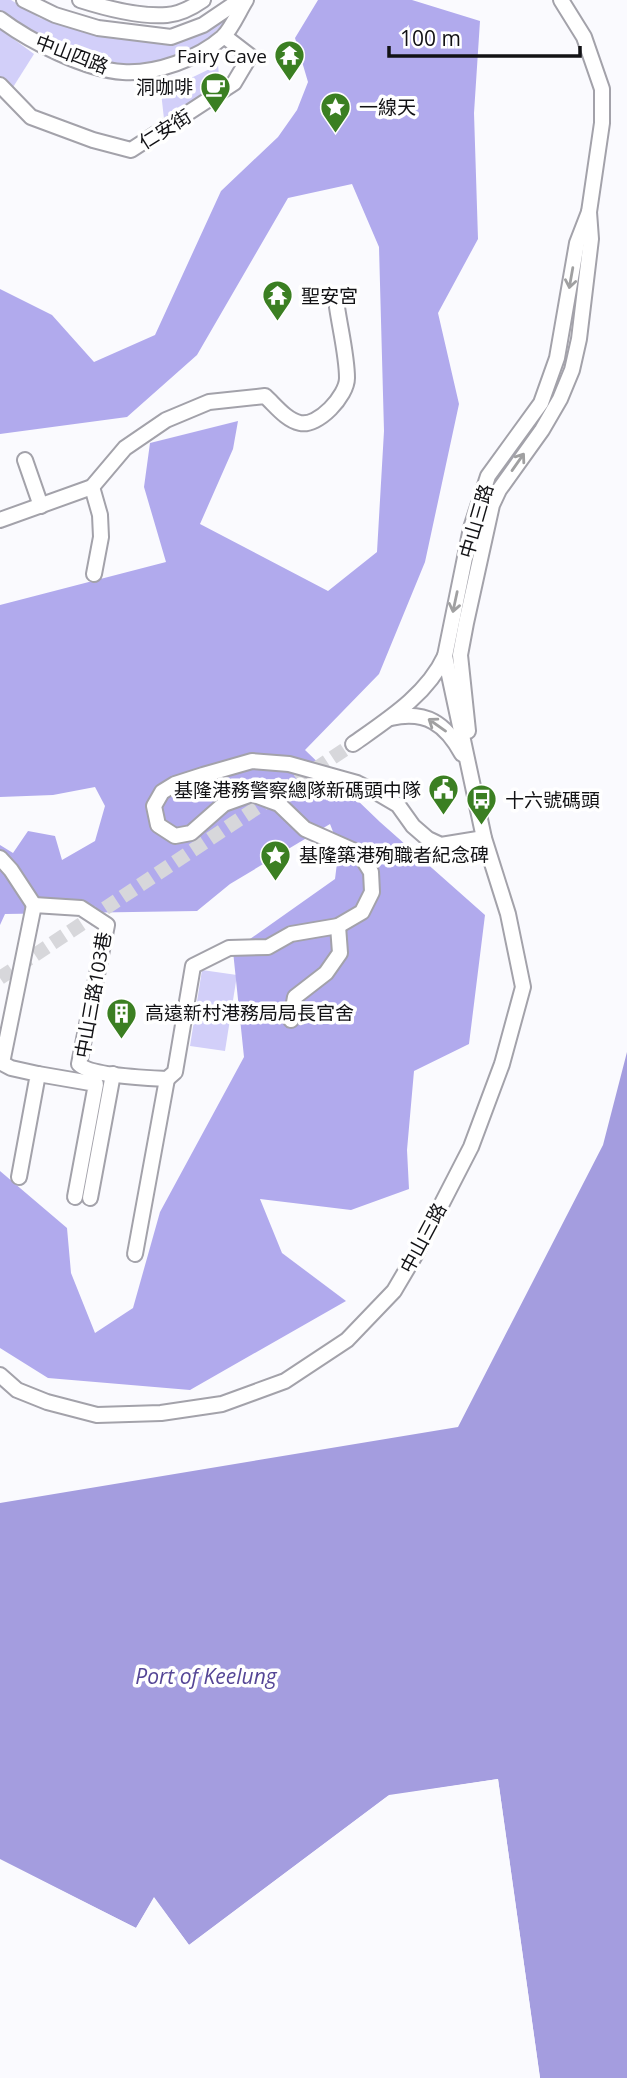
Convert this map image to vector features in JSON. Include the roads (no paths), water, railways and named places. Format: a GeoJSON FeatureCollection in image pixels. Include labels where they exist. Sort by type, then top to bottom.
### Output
{"type":"FeatureCollection","features":[{"type":"Feature","properties":{"kind":"street"},"geometry":{"type":"LineString","coordinates":[[24,0],[55,15],[98,28],[171,37],[204,25],[240,0]]}},
{"type":"Feature","properties":{"kind":"street"},"geometry":{"type":"LineString","coordinates":[[80,0],[132,12],[168,15],[190,8],[203,0]]}},
{"type":"Feature","properties":{"kind":"street","name":"中山四路"},"geometry":{"type":"LineString","coordinates":[[0,19],[53,50],[92,66],[123,72],[156,70],[188,60],[224,36],[246,0]]}},
{"type":"Feature","properties":{"kind":"street","name":"中山三路"},"geometry":{"type":"LineString","coordinates":[[0,1376],[17,1390],[47,1402],[97,1415],[161,1413],[222,1404],[285,1381],[347,1340],[394,1292],[471,1147],[502,1064],[523,987],[508,914],[484,838],[445,656],[471,528],[488,476],[541,403],[557,358],[577,243],[589,212],[602,122],[602,89],[584,37],[561,0]]}},
{"type":"Feature","properties":{"kind":"street","name":"仁安街"},"geometry":{"type":"LineString","coordinates":[[0,85],[31,117],[93,140],[131,150],[234,83],[250,55],[224,36]]}},
{"type":"Feature","properties":{"kind":"street","name":"中山三路"},"geometry":{"type":"LineString","coordinates":[[468,764],[468,720],[460,655],[466,623],[492,505],[512,470],[542,430],[560,399],[572,370],[579,339],[592,239],[589,212]]}},
{"type":"Feature","properties":{"kind":"street"},"geometry":{"type":"LineString","coordinates":[[0,520],[92,486],[125,448],[166,419],[209,402],[265,396],[288,417],[299,423],[312,423],[333,406],[344,391],[347,379],[337,307]]}},
{"type":"Feature","properties":{"kind":"street"},"geometry":{"type":"LineString","coordinates":[[25,460],[41,506]]}},
{"type":"Feature","properties":{"kind":"street"},"geometry":{"type":"LineString","coordinates":[[92,486],[100,515],[102,537],[94,575]]}},
{"type":"Feature","properties":{"kind":"street"},"geometry":{"type":"LineString","coordinates":[[353,744],[389,718],[432,679],[445,656]]}},
{"type":"Feature","properties":{"kind":"street"},"geometry":{"type":"LineString","coordinates":[[389,718],[419,715],[433,720],[457,744],[468,764]]}},
{"type":"Feature","properties":{"kind":"street"},"geometry":{"type":"LineString","coordinates":[[135,1254],[167,1079],[175,1072],[194,966],[229,948],[268,947],[291,934],[338,926],[362,912],[372,892],[371,872],[359,853],[305,829],[279,804],[252,794],[224,804],[191,833],[176,836],[158,825],[154,806],[162,792],[175,784],[252,761],[289,764],[357,783],[381,795],[398,805],[413,826],[428,839],[442,845],[484,838]]}},
{"type":"Feature","properties":{"kind":"street"},"geometry":{"type":"LineString","coordinates":[[0,858],[34,905],[2,1063],[10,1068],[38,1074],[19,1177]]}},
{"type":"Feature","properties":{"kind":"street","name":"中山三路103巷"},"geometry":{"type":"LineString","coordinates":[[34,905],[81,908],[107,925],[79,1064],[83,1069],[167,1079]]}},
{"type":"Feature","properties":{"kind":"street"},"geometry":{"type":"LineString","coordinates":[[291,1020],[295,997],[326,973],[340,953],[338,926]]}},
{"type":"Feature","properties":{"kind":"street","name":"中山三路103巷"},"geometry":{"type":"LineString","coordinates":[[38,1074],[96,1084],[83,1197],[113,1074]]}},
{"type":"Feature","properties":{"kind":"water","name":"Port of Keelung"},"geometry":{"type":"Polygon","coordinates":[[[627,1052],[627,2078],[540,2078],[498,1779],[389,1795],[189,1945],[154,1898],[136,1928],[0,1859],[0,1503],[458,1427],[603,1145],[627,1052]]]}},
{"type":"Feature","properties":{"kind":"tunnel"},"geometry":{"type":"LineString","coordinates":[[0,978],[353,744]]}},
{"type":"Feature","properties":{"kind":"place","name":"Fairy Cave"},"geometry":{"type":"Point","coordinates":[290,83]}},
{"type":"Feature","properties":{"kind":"place","name":"洞咖啡"},"geometry":{"type":"Point","coordinates":[216,114]}},
{"type":"Feature","properties":{"kind":"place","name":"一線天"},"geometry":{"type":"Point","coordinates":[336,134]}},
{"type":"Feature","properties":{"kind":"place","name":"聖安宮"},"geometry":{"type":"Point","coordinates":[278,323]}},
{"type":"Feature","properties":{"kind":"place","name":"基隆港務警察總隊新碼頭中隊"},"geometry":{"type":"Point","coordinates":[444,817]}},
{"type":"Feature","properties":{"kind":"place","name":"十六號碼頭"},"geometry":{"type":"Point","coordinates":[482,827]}},
{"type":"Feature","properties":{"kind":"place","name":"基隆築港殉職者紀念碑"},"geometry":{"type":"Point","coordinates":[276,882]}},
{"type":"Feature","properties":{"kind":"place","name":"高遠新村港務局局長官舍"},"geometry":{"type":"Point","coordinates":[122,1040]}}]}
